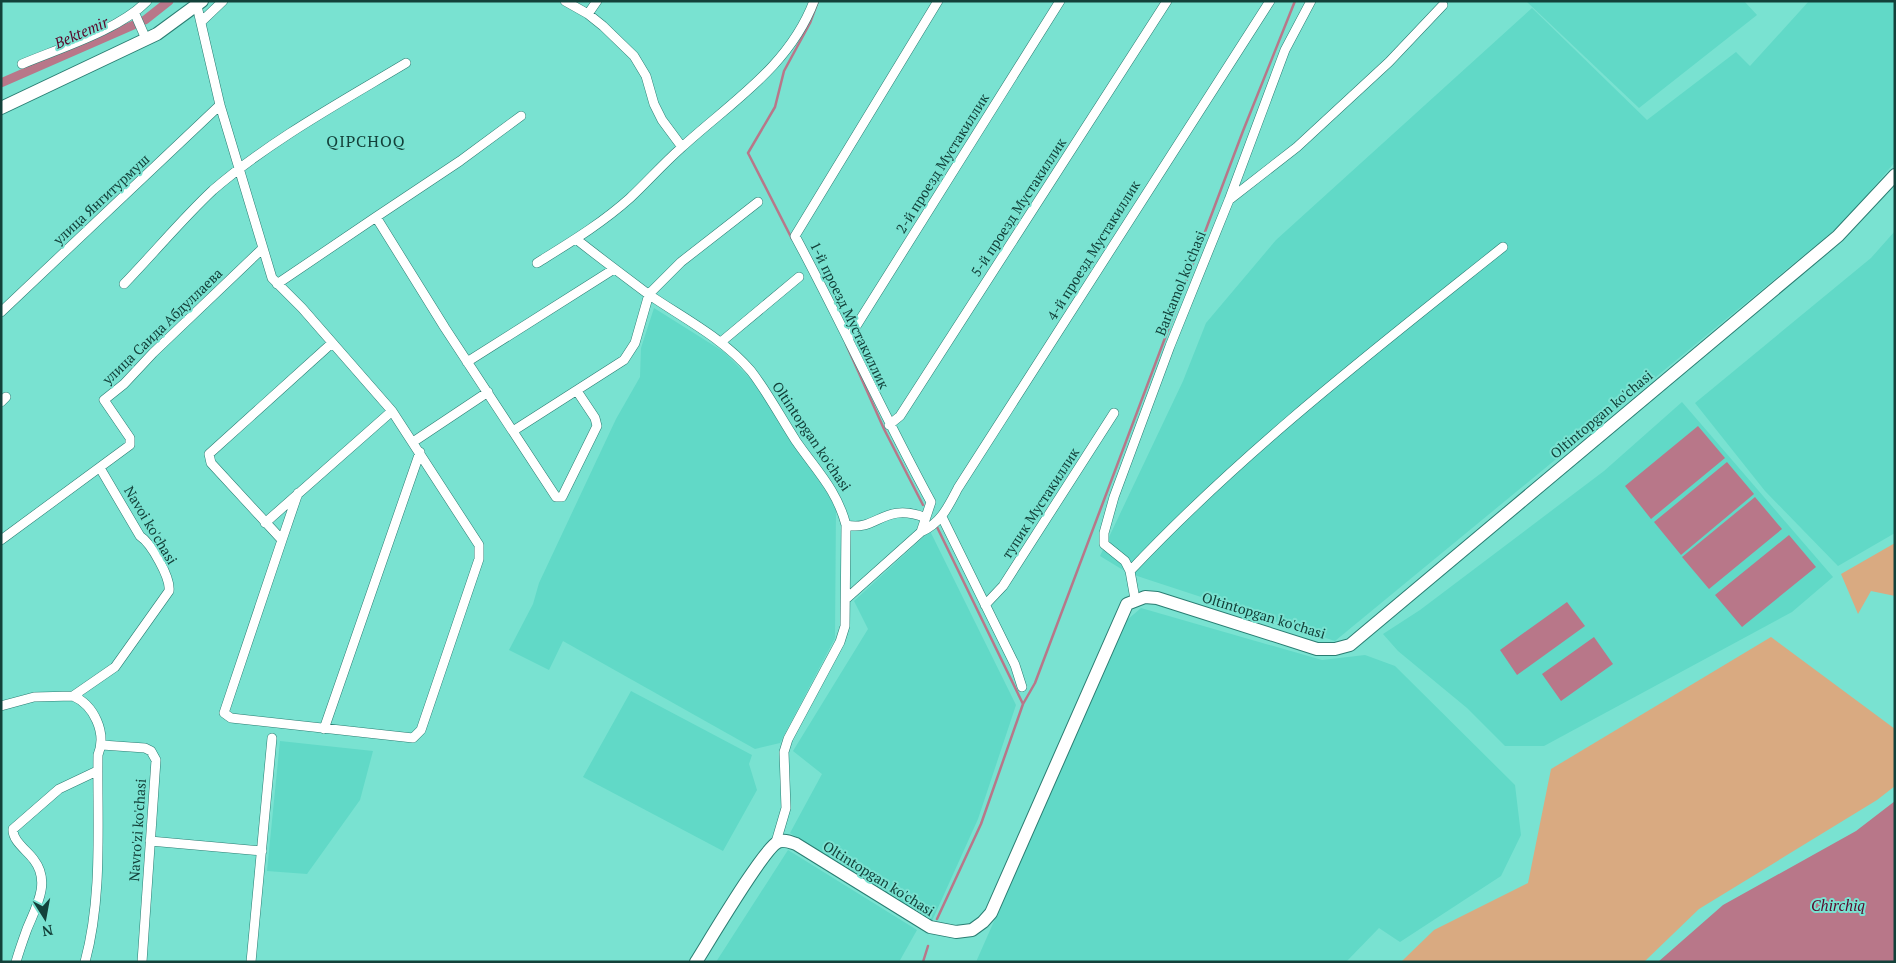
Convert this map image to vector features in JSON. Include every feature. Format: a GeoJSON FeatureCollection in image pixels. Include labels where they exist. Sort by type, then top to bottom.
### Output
{"type":"FeatureCollection","features":[{"type":"Feature","properties":{"kind":"street"},"geometry":{"type":"LineString","coordinates":[[22,64],[136,17],[147,1]]}},
{"type":"Feature","properties":{"kind":"street"},"geometry":{"type":"LineString","coordinates":[[201,22],[223,1]]}},
{"type":"Feature","properties":{"kind":"street"},"geometry":{"type":"LineString","coordinates":[[565,1],[588,14],[626,46],[641,64],[658,112],[682,146]]}},
{"type":"Feature","properties":{"kind":"street"},"geometry":{"type":"LineString","coordinates":[[588,14],[596,1]]}},
{"type":"Feature","properties":{"kind":"street"},"geometry":{"type":"LineString","coordinates":[[536,263],[576,239],[631,198],[682,146],[720,117],[769,71],[802,28],[814,1]]}},
{"type":"Feature","properties":{"kind":"street","name":"1-й проезд Мустакиллик"},"geometry":{"type":"LineString","coordinates":[[931,502],[889,425],[834,308],[795,236],[938,1]]}},
{"type":"Feature","properties":{"kind":"street","name":"2-й проезд Мустакиллик"},"geometry":{"type":"LineString","coordinates":[[848,339],[1060,1]]}},
{"type":"Feature","properties":{"kind":"street","name":"5-й проезд Мустакиллик"},"geometry":{"type":"LineString","coordinates":[[889,425],[900,416],[1167,1]]}},
{"type":"Feature","properties":{"kind":"street","name":"4-й проезд Мустакиллик"},"geometry":{"type":"LineString","coordinates":[[944,513],[1138,205],[1270,1]]}},
{"type":"Feature","properties":{"kind":"street","name":"Barkamol ko'chasi"},"geometry":{"type":"LineString","coordinates":[[1130,571],[1125,562],[1104,544],[1104,533],[1114,497],[1170,346],[1229,200],[1285,50],[1311,1]]}},
{"type":"Feature","properties":{"kind":"street"},"geometry":{"type":"LineString","coordinates":[[200,4],[201,22],[220,105],[241,169],[269,273],[276,284],[302,308],[392,411],[475,538],[480,552],[421,730],[413,738],[231,718],[226,717],[224,713],[298,493]]}},
{"type":"Feature","properties":{"kind":"street"},"geometry":{"type":"LineString","coordinates":[[1,108],[144,34],[168,28],[200,4]]}},
{"type":"Feature","properties":{"kind":"street"},"geometry":{"type":"LineString","coordinates":[[1229,200],[1297,147],[1389,62],[1443,5]]}},
{"type":"Feature","properties":{"kind":"street"},"geometry":{"type":"LineString","coordinates":[[136,17],[144,34]]}},
{"type":"Feature","properties":{"kind":"street"},"geometry":{"type":"LineString","coordinates":[[124,284],[213,191],[241,169],[320,115],[406,62]]}},
{"type":"Feature","properties":{"kind":"street","name":"улица Янгитурмуш"},"geometry":{"type":"LineString","coordinates":[[1,312],[220,105]]}},
{"type":"Feature","properties":{"kind":"street"},"geometry":{"type":"LineString","coordinates":[[276,284],[460,161],[521,116]]}},
{"type":"Feature","properties":{"kind":"street","name":"Oltintopgan ko'chasi"},"geometry":{"type":"LineString","coordinates":[[776,842],[783,840],[796,844],[930,927],[956,932],[972,930],[984,922],[991,913],[1124,610],[1135,600],[1157,598],[1317,649],[1336,649],[1350,645],[1838,236],[1895,174]]}},
{"type":"Feature","properties":{"kind":"street"},"geometry":{"type":"LineString","coordinates":[[513,431],[624,360],[630,353],[648,294],[682,262],[758,202]]}},
{"type":"Feature","properties":{"kind":"street"},"geometry":{"type":"LineString","coordinates":[[376,217],[467,362],[556,498],[562,496],[597,426],[595,418],[577,391]]}},
{"type":"Feature","properties":{"kind":"street","name":"Oltintopgan ko'chasi"},"geometry":{"type":"LineString","coordinates":[[576,239],[648,294],[721,342],[750,370],[778,409],[796,440],[835,494],[846,525],[846,626],[840,642],[788,739],[784,752],[786,808],[776,842],[761,861],[696,962]]}},
{"type":"Feature","properties":{"kind":"street"},"geometry":{"type":"LineString","coordinates":[[1135,600],[1130,571],[1179,520],[1321,393],[1503,247]]}},
{"type":"Feature","properties":{"kind":"street","name":"улица Саида Абдуллаева"},"geometry":{"type":"LineString","coordinates":[[1,540],[127,448],[131,441],[104,400],[124,384],[153,353],[262,249]]}},
{"type":"Feature","properties":{"kind":"street"},"geometry":{"type":"LineString","coordinates":[[467,362],[614,269]]}},
{"type":"Feature","properties":{"kind":"street"},"geometry":{"type":"LineString","coordinates":[[721,342],[799,277]]}},
{"type":"Feature","properties":{"kind":"street"},"geometry":{"type":"LineString","coordinates":[[282,540],[211,464],[209,454],[332,343]]}},
{"type":"Feature","properties":{"kind":"street"},"geometry":{"type":"LineString","coordinates":[[413,442],[488,392]]}},
{"type":"Feature","properties":{"kind":"street"},"geometry":{"type":"LineString","coordinates":[[266,523],[392,411]]}},
{"type":"Feature","properties":{"kind":"street","name":"тупик Мустакиллик"},"geometry":{"type":"LineString","coordinates":[[985,605],[1004,586],[1114,413]]}},
{"type":"Feature","properties":{"kind":"street"},"geometry":{"type":"LineString","coordinates":[[324,729],[420,452]]}},
{"type":"Feature","properties":{"kind":"street","name":"Navoi ko'chasi"},"geometry":{"type":"LineString","coordinates":[[73,696],[115,667],[166,596],[170,585],[148,541],[140,536],[100,468]]}},
{"type":"Feature","properties":{"kind":"street"},"geometry":{"type":"LineString","coordinates":[[921,532],[924,517],[931,502],[944,513],[985,605],[1015,666],[1022,687]]}},
{"type":"Feature","properties":{"kind":"street"},"geometry":{"type":"LineString","coordinates":[[846,525],[862,526],[894,512],[906,512],[924,517]]}},
{"type":"Feature","properties":{"kind":"street"},"geometry":{"type":"LineString","coordinates":[[846,599],[921,532],[933,526],[944,513]]}},
{"type":"Feature","properties":{"kind":"street"},"geometry":{"type":"LineString","coordinates":[[1,706],[34,697],[73,696],[84,701],[93,714],[100,730],[102,745],[98,755],[97,771],[92,936],[85,962]]}},
{"type":"Feature","properties":{"kind":"street"},"geometry":{"type":"LineString","coordinates":[[251,962],[272,738]]}},
{"type":"Feature","properties":{"kind":"street","name":"Navro'zi ko'chasi"},"geometry":{"type":"LineString","coordinates":[[102,745],[145,748],[154,756],[142,962]]}},
{"type":"Feature","properties":{"kind":"street"},"geometry":{"type":"LineString","coordinates":[[16,962],[27,928],[38,905],[42,882],[36,861],[14,836],[13,829],[60,789],[97,771]]}},
{"type":"Feature","properties":{"kind":"street"},"geometry":{"type":"LineString","coordinates":[[150,842],[262,851]]}},
{"type":"Feature","properties":{"kind":"shaded area"},"geometry":{"type":"Polygon","coordinates":[[[1526,1],[1744,1],[1757,15],[1639,108],[1526,1]]]}},
{"type":"Feature","properties":{"kind":"shaded area"},"geometry":{"type":"Polygon","coordinates":[[[1809,1],[1895,1],[1895,162],[1844,222],[1335,641],[1128,573],[1100,556],[1183,381],[1206,323],[1276,240],[1532,8],[1647,120],[1736,52],[1750,66],[1809,1]]]}},
{"type":"Feature","properties":{"kind":"shaded area"},"geometry":{"type":"Polygon","coordinates":[[[1895,231],[1895,533],[1838,566],[1765,491],[1695,403],[1871,258],[1895,231]]]}},
{"type":"Feature","properties":{"kind":"shaded area"},"geometry":{"type":"Polygon","coordinates":[[[654,308],[724,352],[756,384],[836,507],[835,638],[780,743],[755,749],[563,641],[549,670],[509,650],[533,604],[539,583],[616,419],[640,377],[641,348],[654,308]]]}},
{"type":"Feature","properties":{"kind":"shaded area"},"geometry":{"type":"Polygon","coordinates":[[[1682,402],[1833,577],[1792,612],[1544,746],[1505,746],[1467,708],[1398,651],[1383,634],[1420,610],[1604,471],[1682,402]]]}},
{"type":"Feature","properties":{"kind":"shaded area"},"geometry":{"type":"Polygon","coordinates":[[[930,531],[1016,705],[978,819],[932,921],[790,833],[822,774],[793,751],[868,629],[854,601],[930,531]]]}},
{"type":"Feature","properties":{"kind":"shaded area"},"geometry":{"type":"Polygon","coordinates":[[[1895,543],[1895,596],[1871,591],[1858,614],[1841,574],[1895,543]]]}},
{"type":"Feature","properties":{"kind":"shaded area"},"geometry":{"type":"Polygon","coordinates":[[[1141,608],[1322,660],[1365,655],[1395,666],[1515,785],[1521,835],[1501,876],[1400,942],[1379,928],[1346,962],[976,962],[1127,620],[1141,608]]]}},
{"type":"Feature","properties":{"kind":"shaded area"},"geometry":{"type":"Polygon","coordinates":[[[1771,637],[1895,729],[1895,786],[1877,800],[1699,909],[1644,962],[1401,962],[1434,930],[1528,883],[1551,769],[1771,637]]]}},
{"type":"Feature","properties":{"kind":"shaded area"},"geometry":{"type":"Polygon","coordinates":[[[631,691],[752,755],[749,764],[757,790],[723,851],[583,777],[631,691]]]}},
{"type":"Feature","properties":{"kind":"shaded area"},"geometry":{"type":"Polygon","coordinates":[[[280,741],[373,751],[360,800],[307,874],[267,871],[280,741]]]}},
{"type":"Feature","properties":{"kind":"shaded area"},"geometry":{"type":"Polygon","coordinates":[[[788,850],[917,930],[899,962],[716,962],[788,850]]]}},
{"type":"Feature","properties":{"kind":"water"},"geometry":{"type":"Polygon","coordinates":[[[1698,426],[1725,458],[1651,519],[1625,486],[1698,426]]]}},
{"type":"Feature","properties":{"kind":"water"},"geometry":{"type":"Polygon","coordinates":[[[1727,462],[1754,494],[1681,555],[1654,522],[1727,462]]]}},
{"type":"Feature","properties":{"kind":"water"},"geometry":{"type":"Polygon","coordinates":[[[1755,497],[1782,529],[1709,589],[1682,557],[1755,497]]]}},
{"type":"Feature","properties":{"kind":"water"},"geometry":{"type":"Polygon","coordinates":[[[1789,535],[1816,567],[1742,627],[1715,595],[1789,535]]]}},
{"type":"Feature","properties":{"kind":"water"},"geometry":{"type":"Polygon","coordinates":[[[1567,602],[1585,626],[1517,675],[1500,650],[1567,602]]]}},
{"type":"Feature","properties":{"kind":"water"},"geometry":{"type":"Polygon","coordinates":[[[1594,637],[1613,664],[1561,701],[1542,674],[1594,637]]]}},
{"type":"Feature","properties":{"kind":"water","name":"Chirchiq"},"geometry":{"type":"Polygon","coordinates":[[[1895,801],[1895,962],[1658,962],[1723,905],[1856,831],[1895,801]]]}},
{"type":"Feature","properties":{"kind":"waterway","name":"Bektemir"},"geometry":{"type":"LineString","coordinates":[[1,83],[145,20],[169,1]]}},
{"type":"Feature","properties":{"kind":"waterway"},"geometry":{"type":"LineString","coordinates":[[792,239],[748,153],[775,107],[784,71],[810,23],[818,1]]}},
{"type":"Feature","properties":{"kind":"waterway"},"geometry":{"type":"LineString","coordinates":[[937,919],[981,824],[1023,704],[1035,683],[1243,131],[1295,1]]}},
{"type":"Feature","properties":{"kind":"waterway"},"geometry":{"type":"LineString","coordinates":[[846,344],[884,429],[923,505]]}},
{"type":"Feature","properties":{"kind":"waterway"},"geometry":{"type":"LineString","coordinates":[[937,527],[1023,704]]}},
{"type":"Feature","properties":{"kind":"waterway"},"geometry":{"type":"LineString","coordinates":[[923,962],[928,946]]}},
{"type":"Feature","properties":{"kind":"district","name":"QIPCHOQ"},"geometry":{"type":"Point","coordinates":[366,141]}}]}
